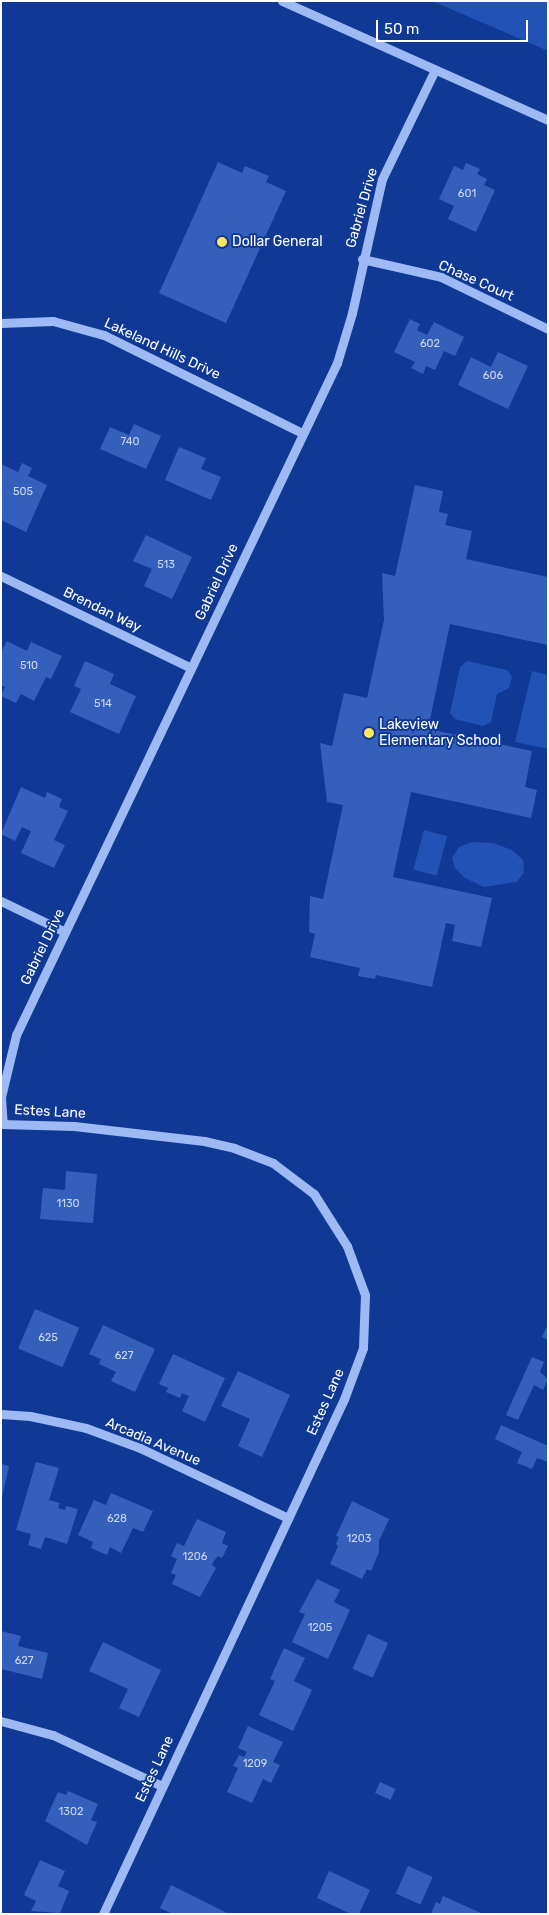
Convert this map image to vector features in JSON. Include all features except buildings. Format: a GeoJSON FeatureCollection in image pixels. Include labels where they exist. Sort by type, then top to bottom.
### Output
{"type":"FeatureCollection","features":[{"type":"Feature","properties":{"kind":"street"},"geometry":{"type":"LineString","coordinates":[[282,1],[548,120]]}},
{"type":"Feature","properties":{"kind":"street","name":"Gabriel Drive"},"geometry":{"type":"LineString","coordinates":[[2,1124],[1,1097],[16,1035],[337,363],[352,313],[362,259],[382,179],[435,70]]}},
{"type":"Feature","properties":{"kind":"street","name":"Chase Court"},"geometry":{"type":"LineString","coordinates":[[362,259],[441,277],[548,329]]}},
{"type":"Feature","properties":{"kind":"street","name":"Lakeland Hills Drive"},"geometry":{"type":"LineString","coordinates":[[1,323],[53,321],[104,335],[302,433]]}},
{"type":"Feature","properties":{"kind":"street","name":"Brendan Way"},"geometry":{"type":"LineString","coordinates":[[1,576],[191,668]]}},
{"type":"Feature","properties":{"kind":"street"},"geometry":{"type":"LineString","coordinates":[[1,901],[65,932]]}},
{"type":"Feature","properties":{"kind":"street","name":"Estes Lane"},"geometry":{"type":"LineString","coordinates":[[2,1124],[74,1126],[234,1148],[273,1163],[314,1194],[347,1246],[365,1295],[363,1348],[344,1399],[103,1914]]}},
{"type":"Feature","properties":{"kind":"street","name":"Arcadia Avenue"},"geometry":{"type":"LineString","coordinates":[[1,1414],[30,1416],[95,1432],[140,1448],[288,1518]]}},
{"type":"Feature","properties":{"kind":"street"},"geometry":{"type":"LineString","coordinates":[[1,1721],[53,1735],[162,1786]]}},
{"type":"Feature","properties":{"kind":"shaded area"},"geometry":{"type":"Polygon","coordinates":[[[432,1],[548,1],[548,51],[432,1]]]}},
{"type":"Feature","properties":{"kind":"shaded area"},"geometry":{"type":"Polygon","coordinates":[[[467,661],[507,670],[512,677],[509,688],[497,694],[491,722],[483,726],[455,719],[450,713],[460,667],[467,661]]]}},
{"type":"Feature","properties":{"kind":"shaded area"},"geometry":{"type":"Polygon","coordinates":[[[532,671],[548,675],[548,749],[515,742],[532,671]]]}},
{"type":"Feature","properties":{"kind":"shaded area"},"geometry":{"type":"Polygon","coordinates":[[[424,830],[447,836],[437,876],[413,870],[424,830]]]}},
{"type":"Feature","properties":{"kind":"shaded area"},"geometry":{"type":"Polygon","coordinates":[[[472,842],[493,843],[512,850],[523,860],[524,872],[517,882],[484,887],[465,878],[455,868],[452,858],[459,847],[472,842]]]}},
{"type":"Feature","properties":{"kind":"place","name":"Dollar General"},"geometry":{"type":"Point","coordinates":[222,242]}},
{"type":"Feature","properties":{"kind":"place","name":"Lakeview Elementary School"},"geometry":{"type":"Point","coordinates":[369,733]}}]}
